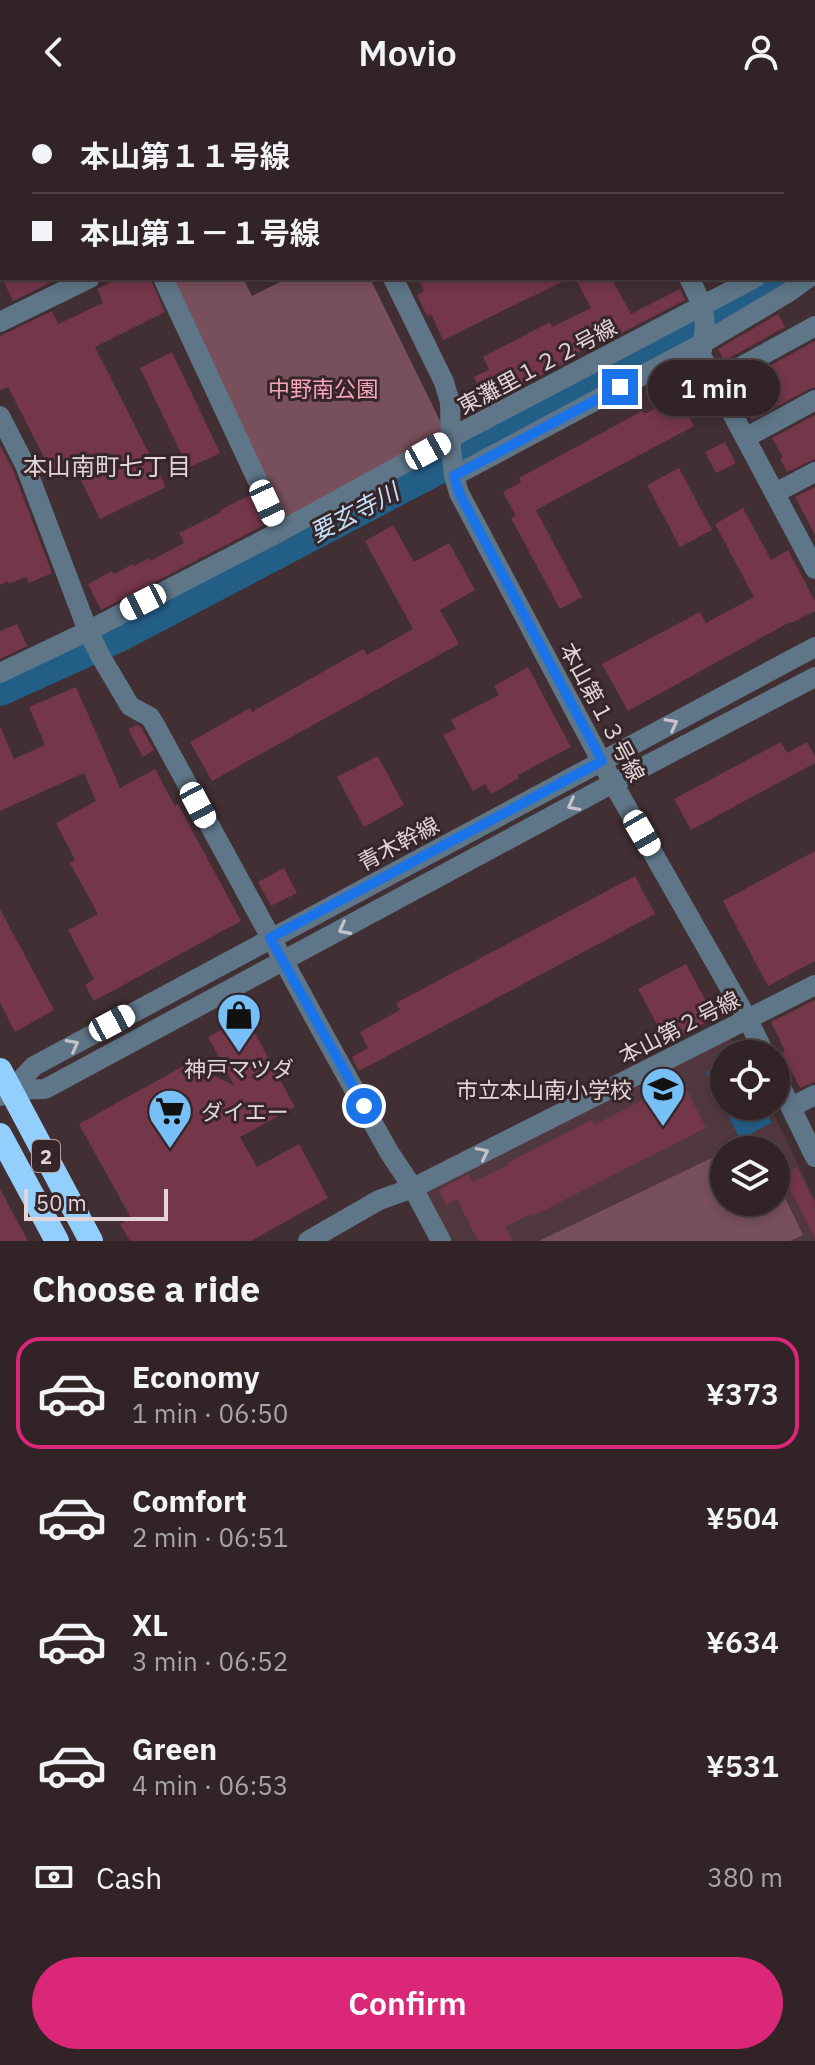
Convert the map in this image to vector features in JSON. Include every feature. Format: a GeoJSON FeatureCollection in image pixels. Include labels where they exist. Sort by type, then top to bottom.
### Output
{"type":"FeatureCollection","features":[{"type":"Feature","properties":{"kind":"highway","name":"2"},"geometry":{"type":"LineString","coordinates":[[4,1085],[91,1241]]}},
{"type":"Feature","properties":{"kind":"highway","name":"2"},"geometry":{"type":"LineString","coordinates":[[0,1135],[57,1241]]}},
{"type":"Feature","properties":{"kind":"street"},"geometry":{"type":"LineString","coordinates":[[0,322],[86,280]]}},
{"type":"Feature","properties":{"kind":"street"},"geometry":{"type":"LineString","coordinates":[[164,280],[281,531]]}},
{"type":"Feature","properties":{"kind":"street","name":"本山第１３号線"},"geometry":{"type":"LineString","coordinates":[[394,280],[444,382],[450,402],[454,474],[459,493],[613,783],[758,1040]]}},
{"type":"Feature","properties":{"kind":"street"},"geometry":{"type":"LineString","coordinates":[[690,280],[704,308],[705,339],[701,355],[812,557]]}},
{"type":"Feature","properties":{"kind":"street"},"geometry":{"type":"LineString","coordinates":[[454,474],[705,339],[789,292],[803,280]]}},
{"type":"Feature","properties":{"kind":"street","name":"東灘里１２２号線"},"geometry":{"type":"LineString","coordinates":[[0,673],[94,642],[281,531],[704,308],[732,283]]}},
{"type":"Feature","properties":{"kind":"street"},"geometry":{"type":"LineString","coordinates":[[715,381],[815,326]]}},
{"type":"Feature","properties":{"kind":"street"},"geometry":{"type":"LineString","coordinates":[[745,438],[815,400]]}},
{"type":"Feature","properties":{"kind":"street"},"geometry":{"type":"LineString","coordinates":[[0,416],[25,465],[94,642],[130,706],[150,717],[155,725],[283,962],[441,1241]]}},
{"type":"Feature","properties":{"kind":"street"},"geometry":{"type":"LineString","coordinates":[[775,493],[815,472]]}},
{"type":"Feature","properties":{"kind":"street","name":"青木幹線"},"geometry":{"type":"LineString","coordinates":[[4,1085],[270,938],[815,647]]}},
{"type":"Feature","properties":{"kind":"street"},"geometry":{"type":"LineString","coordinates":[[4,1085],[45,1089],[815,677]]}},
{"type":"Feature","properties":{"kind":"street","name":"本山第２号線"},"geometry":{"type":"LineString","coordinates":[[308,1241],[379,1200],[413,1188],[815,985]]}},
{"type":"Feature","properties":{"kind":"street"},"geometry":{"type":"LineString","coordinates":[[815,1095],[791,1107],[815,1157]]}},
{"type":"Feature","properties":{"kind":"shaded area","name":"市立本山南小学校"},"geometry":{"type":"Polygon","coordinates":[[[710,1045],[710,1120],[777,1120],[784,1136],[710,1136],[710,1216],[790,1216],[790,1148],[815,1200],[815,1241],[448,1241],[428,1202],[426,1188],[710,1045]]]}},
{"type":"Feature","properties":{"kind":"green space","name":"中野南公園"},"geometry":{"type":"Polygon","coordinates":[[[173,280],[244,280],[252,296],[284,280],[371,280],[445,431],[285,519],[173,280]]]}},
{"type":"Feature","properties":{"kind":"green space"},"geometry":{"type":"Polygon","coordinates":[[[710,1159],[710,1216],[790,1216],[790,1208],[803,1235],[790,1241],[539,1241],[710,1159]]]}},
{"type":"Feature","properties":{"kind":"water"},"geometry":{"type":"Polygon","coordinates":[[[730,1120],[770,1120],[772,1123],[746,1136],[738,1136],[730,1120]]]}},
{"type":"Feature","properties":{"kind":"building"},"geometry":{"type":"Polygon","coordinates":[[[3,280],[56,280],[13,301],[3,280]]]}},
{"type":"Feature","properties":{"kind":"building"},"geometry":{"type":"Polygon","coordinates":[[[115,280],[151,280],[165,312],[95,347],[166,487],[100,519],[73,464],[53,475],[8,387],[0,390],[0,336],[52,311],[58,324],[103,303],[97,289],[115,280]]]}},
{"type":"Feature","properties":{"kind":"building"},"geometry":{"type":"Polygon","coordinates":[[[419,280],[566,280],[443,340],[431,314],[427,316],[417,295],[424,291],[419,280]]]}},
{"type":"Feature","properties":{"kind":"building"},"geometry":{"type":"Polygon","coordinates":[[[576,280],[612,280],[631,314],[680,289],[685,300],[568,358],[569,361],[487,404],[474,377],[489,370],[483,357],[550,322],[552,327],[591,308],[576,280]]]}},
{"type":"Feature","properties":{"kind":"building"},"geometry":{"type":"Polygon","coordinates":[[[778,314],[785,327],[724,361],[718,349],[778,314]]]}},
{"type":"Feature","properties":{"kind":"building"},"geometry":{"type":"Polygon","coordinates":[[[815,341],[815,387],[752,420],[733,386],[815,341]]]}},
{"type":"Feature","properties":{"kind":"building"},"geometry":{"type":"Polygon","coordinates":[[[172,352],[220,453],[188,468],[140,368],[172,352]]]}},
{"type":"Feature","properties":{"kind":"building"},"geometry":{"type":"Polygon","coordinates":[[[678,396],[694,426],[536,510],[582,597],[560,609],[511,518],[516,516],[503,492],[521,482],[519,478],[642,411],[644,414],[678,396]]]}},
{"type":"Feature","properties":{"kind":"building"},"geometry":{"type":"Polygon","coordinates":[[[815,415],[815,459],[787,472],[772,438],[815,415]]]}},
{"type":"Feature","properties":{"kind":"building"},"geometry":{"type":"Polygon","coordinates":[[[725,442],[736,463],[716,473],[705,452],[725,442]]]}},
{"type":"Feature","properties":{"kind":"building"},"geometry":{"type":"Polygon","coordinates":[[[0,445],[13,470],[52,573],[29,583],[26,577],[0,585],[0,445]]]}},
{"type":"Feature","properties":{"kind":"building"},"geometry":{"type":"Polygon","coordinates":[[[679,468],[712,530],[680,547],[647,485],[679,468]]]}},
{"type":"Feature","properties":{"kind":"building"},"geometry":{"type":"Polygon","coordinates":[[[815,487],[815,535],[795,497],[815,487]]]}},
{"type":"Feature","properties":{"kind":"building"},"geometry":{"type":"Polygon","coordinates":[[[250,495],[264,525],[101,610],[88,584],[112,571],[114,574],[149,558],[150,561],[184,543],[179,533],[250,495]]]}},
{"type":"Feature","properties":{"kind":"building"},"geometry":{"type":"Polygon","coordinates":[[[743,508],[771,560],[788,550],[815,601],[815,611],[628,711],[602,664],[700,612],[706,623],[754,597],[715,524],[743,508]]]}},
{"type":"Feature","properties":{"kind":"building"},"geometry":{"type":"Polygon","coordinates":[[[393,525],[414,562],[449,543],[475,590],[440,610],[459,644],[212,781],[190,742],[250,708],[252,712],[363,649],[367,655],[413,629],[365,541],[393,525]]]}},
{"type":"Feature","properties":{"kind":"building"},"geometry":{"type":"Polygon","coordinates":[[[17,624],[27,646],[0,659],[0,631],[17,624]]]}},
{"type":"Feature","properties":{"kind":"building"},"geometry":{"type":"Polygon","coordinates":[[[528,667],[571,747],[518,775],[519,778],[491,794],[485,784],[473,791],[443,735],[456,729],[451,720],[499,695],[494,686],[528,667]]]}},
{"type":"Feature","properties":{"kind":"building"},"geometry":{"type":"Polygon","coordinates":[[[76,687],[120,788],[155,769],[175,806],[178,804],[241,921],[94,1001],[85,985],[94,979],[68,930],[98,914],[70,863],[75,860],[56,823],[96,801],[84,773],[0,811],[0,726],[14,759],[45,745],[29,707],[76,687]]]}},
{"type":"Feature","properties":{"kind":"building"},"geometry":{"type":"Polygon","coordinates":[[[137,725],[154,750],[143,757],[128,729],[137,725]]]}},
{"type":"Feature","properties":{"kind":"building"},"geometry":{"type":"Polygon","coordinates":[[[781,742],[787,753],[807,742],[815,756],[815,763],[691,830],[674,799],[781,742]]]}},
{"type":"Feature","properties":{"kind":"building"},"geometry":{"type":"Polygon","coordinates":[[[378,756],[404,805],[364,827],[337,777],[378,756]]]}},
{"type":"Feature","properties":{"kind":"building"},"geometry":{"type":"Polygon","coordinates":[[[815,851],[815,961],[768,986],[723,901],[815,851]]]}},
{"type":"Feature","properties":{"kind":"building"},"geometry":{"type":"Polygon","coordinates":[[[284,868],[297,893],[271,906],[258,882],[284,868]]]}},
{"type":"Feature","properties":{"kind":"building"},"geometry":{"type":"Polygon","coordinates":[[[635,876],[655,914],[359,1071],[352,1057],[368,1048],[360,1032],[400,1010],[396,1003],[635,876]]]}},
{"type":"Feature","properties":{"kind":"building"},"geometry":{"type":"Polygon","coordinates":[[[0,909],[54,1010],[15,1032],[0,1003],[0,909]]]}},
{"type":"Feature","properties":{"kind":"building"},"geometry":{"type":"Polygon","coordinates":[[[686,964],[715,1018],[667,1043],[638,989],[686,964]]]}},
{"type":"Feature","properties":{"kind":"building"},"geometry":{"type":"Polygon","coordinates":[[[815,1000],[815,1082],[800,1088],[790,1069],[790,1040],[780,1040],[771,1022],[815,1000]]]}},
{"type":"Feature","properties":{"kind":"building","name":"ダイエー"},"geometry":{"type":"Polygon","coordinates":[[[246,1017],[295,1107],[240,1137],[257,1167],[299,1144],[328,1198],[251,1241],[130,1241],[120,1224],[131,1218],[79,1124],[187,1064],[234,1085],[208,1037],[246,1017]]]}},
{"type":"Feature","properties":{"kind":"building"},"geometry":{"type":"Polygon","coordinates":[[[682,1080],[706,1128],[533,1216],[532,1213],[505,1227],[513,1241],[478,1241],[457,1199],[446,1205],[439,1190],[469,1174],[473,1182],[592,1120],[594,1125],[682,1080]]]}},
{"type":"Feature","properties":{"kind":"building"},"geometry":{"type":"Polygon","coordinates":[[[797,1167],[815,1203],[815,1238],[790,1190],[790,1171],[797,1167]]]}},
{"type":"Feature","properties":{"kind":"building"},"geometry":{"type":"Polygon","coordinates":[[[0,1189],[28,1241],[0,1241],[0,1189]]]}},
{"type":"Feature","properties":{"kind":"waterway","name":"要玄寺川"},"geometry":{"type":"LineString","coordinates":[[0,689],[119,635],[686,337],[784,280]]}},
{"type":"Feature","properties":{"kind":"place","name":"神戸マツダ"},"geometry":{"type":"Point","coordinates":[239,1054]}},
{"type":"Feature","properties":{"kind":"place","name":"市立本山南小学校"},"geometry":{"type":"Point","coordinates":[663,1128]}},
{"type":"Feature","properties":{"kind":"place","name":"ダイエー"},"geometry":{"type":"Point","coordinates":[170,1150]}},
{"type":"Feature","properties":{"kind":"district","name":"本山南町七丁目"},"geometry":{"type":"Point","coordinates":[107,466]}},
{"type":"Feature","properties":{"kind":"route"},"geometry":{"type":"LineString","coordinates":[[364,1106],[270,938],[602,761],[459,493],[454,476],[620,387]]}}]}
